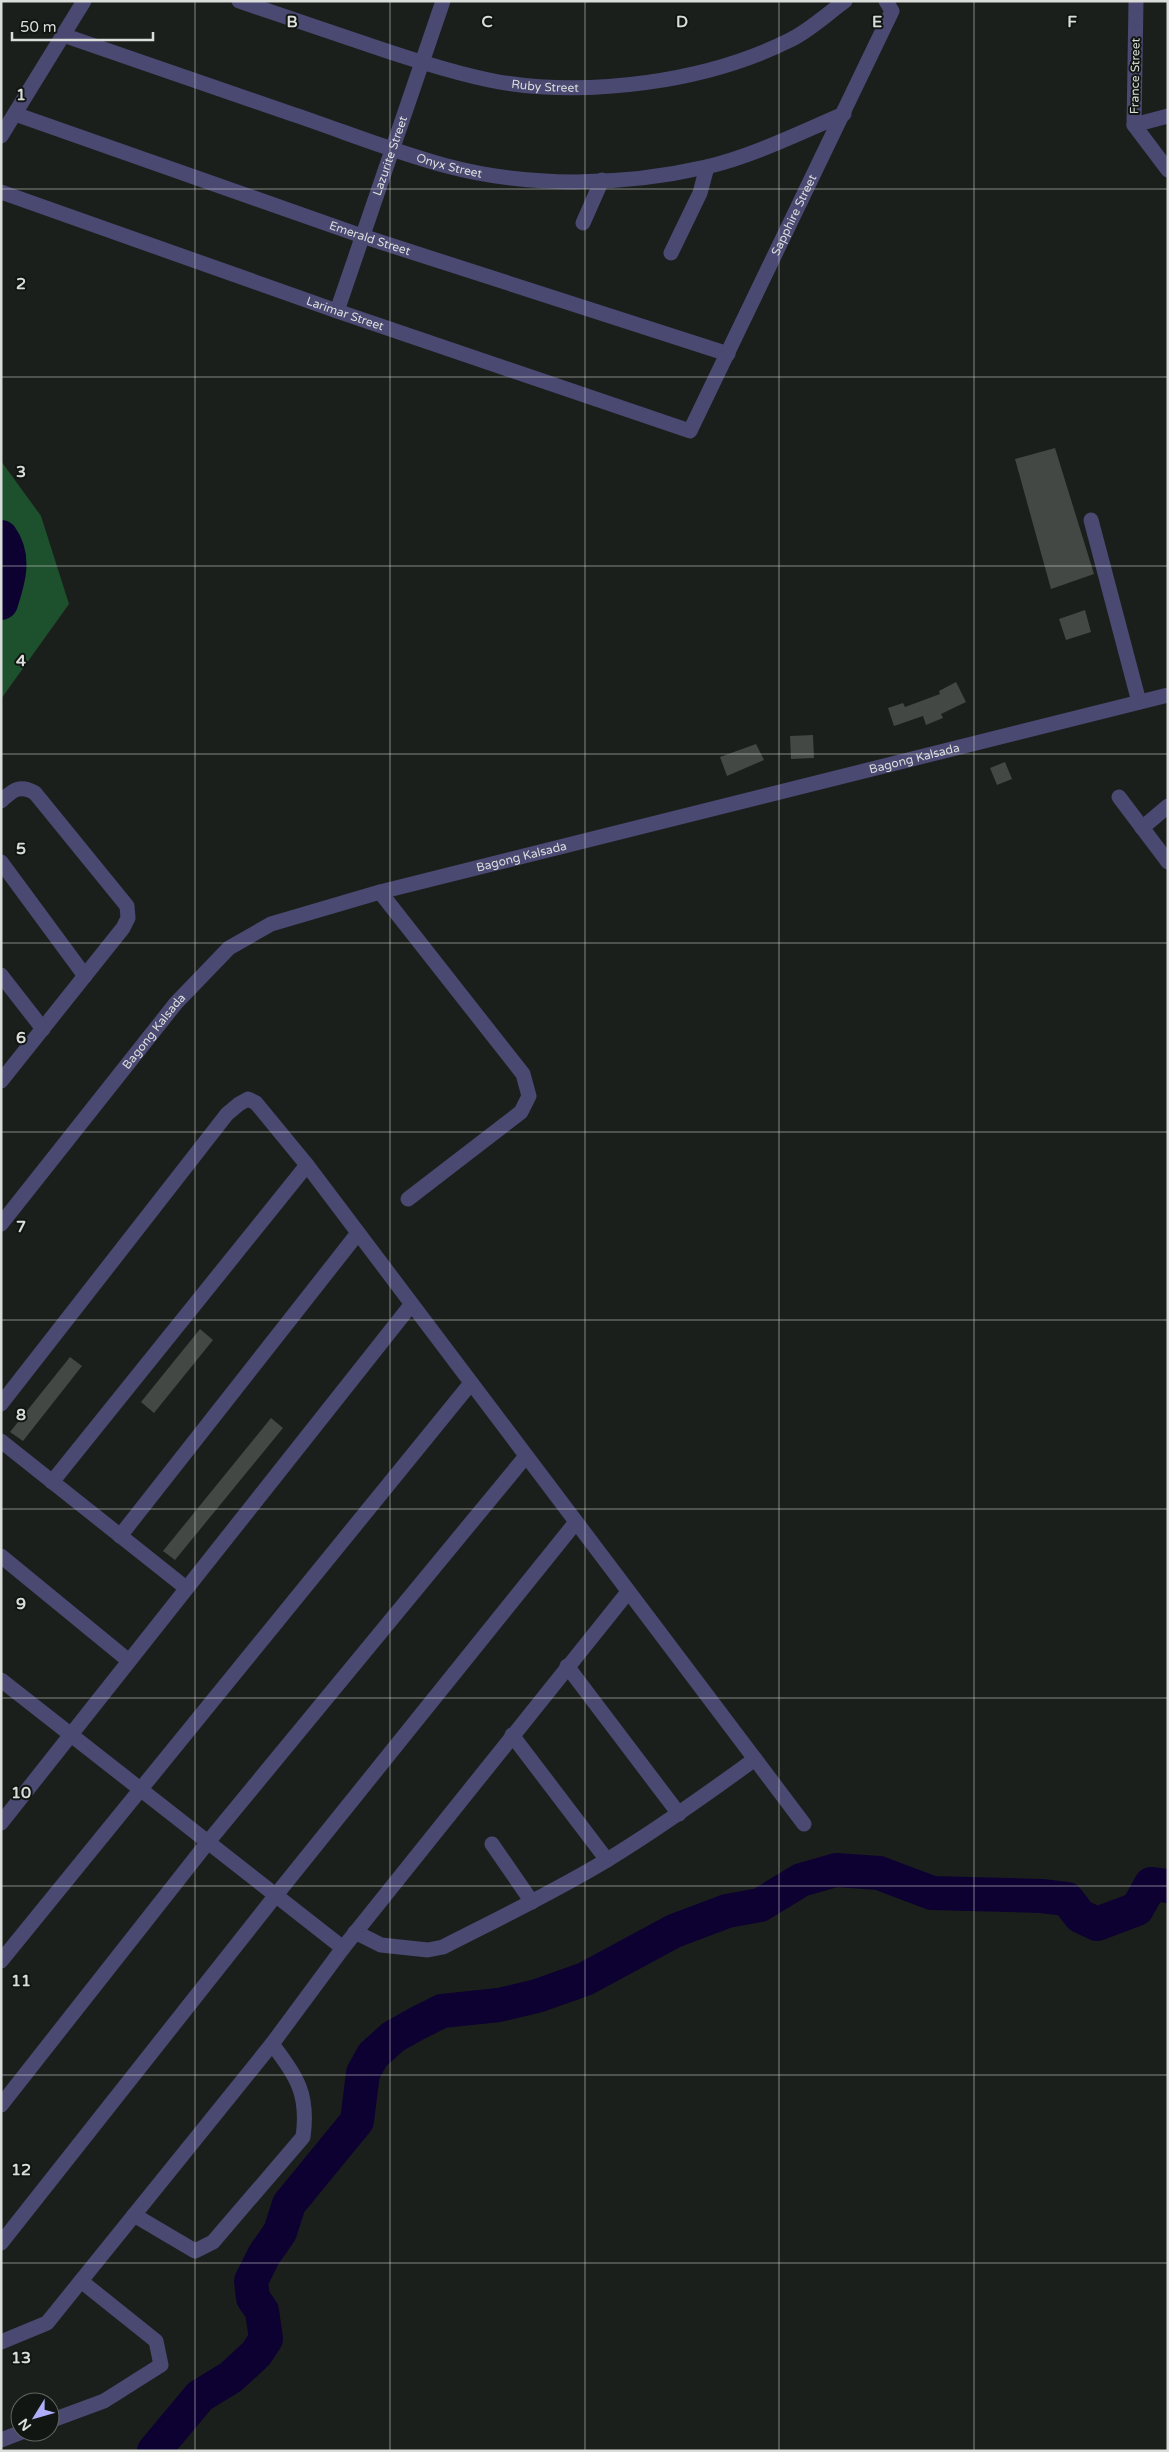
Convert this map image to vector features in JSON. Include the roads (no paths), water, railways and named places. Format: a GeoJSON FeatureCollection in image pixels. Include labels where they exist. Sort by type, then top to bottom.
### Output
{"type":"FeatureCollection","features":[{"type":"Feature","properties":{"kind":"street"},"geometry":{"type":"LineString","coordinates":[[1,136],[84,1]]}},
{"type":"Feature","properties":{"kind":"street","name":"Ruby Street"},"geometry":{"type":"LineString","coordinates":[[239,1],[420,62],[498,82],[557,89],[615,85],[661,79],[731,64],[791,40],[845,1]]}},
{"type":"Feature","properties":{"kind":"street","name":"Lazurite Street"},"geometry":{"type":"LineString","coordinates":[[337,312],[420,62],[443,1]]}},
{"type":"Feature","properties":{"kind":"street","name":"Sapphire Street"},"geometry":{"type":"LineString","coordinates":[[690,431],[892,11],[886,1]]}},
{"type":"Feature","properties":{"kind":"street","name":"France Street"},"geometry":{"type":"LineString","coordinates":[[1136,1],[1134,125],[1168,170]]}},
{"type":"Feature","properties":{"kind":"street","name":"Onyx Street"},"geometry":{"type":"LineString","coordinates":[[63,35],[447,166],[504,177],[566,182],[640,178],[707,167],[765,147],[844,114]]}},
{"type":"Feature","properties":{"kind":"street","name":"Emerald Street"},"geometry":{"type":"LineString","coordinates":[[15,114],[362,236],[728,354]]}},
{"type":"Feature","properties":{"kind":"street"},"geometry":{"type":"LineString","coordinates":[[1134,125],[1168,116]]}},
{"type":"Feature","properties":{"kind":"street"},"geometry":{"type":"LineString","coordinates":[[671,253],[700,193],[707,167]]}},
{"type":"Feature","properties":{"kind":"street"},"geometry":{"type":"LineString","coordinates":[[583,223],[602,180]]}},
{"type":"Feature","properties":{"kind":"street","name":"Larimar Street"},"geometry":{"type":"LineString","coordinates":[[1,192],[337,312],[690,431]]}},
{"type":"Feature","properties":{"kind":"street"},"geometry":{"type":"LineString","coordinates":[[1091,520],[1139,702]]}},
{"type":"Feature","properties":{"kind":"street","name":"Bagong Kalsada"},"geometry":{"type":"LineString","coordinates":[[1,1224],[176,1003],[229,948],[271,924],[380,892],[1168,695]]}},
{"type":"Feature","properties":{"kind":"street"},"geometry":{"type":"LineString","coordinates":[[1,801],[14,789],[27,788],[35,793],[128,906],[128,918],[123,928],[1,1081]]}},
{"type":"Feature","properties":{"kind":"street"},"geometry":{"type":"LineString","coordinates":[[1119,797],[1168,862]]}},
{"type":"Feature","properties":{"kind":"street"},"geometry":{"type":"LineString","coordinates":[[1142,828],[1168,806]]}},
{"type":"Feature","properties":{"kind":"street"},"geometry":{"type":"LineString","coordinates":[[1,862],[85,976]]}},
{"type":"Feature","properties":{"kind":"street"},"geometry":{"type":"LineString","coordinates":[[380,892],[524,1074],[529,1096],[521,1112],[408,1199]]}},
{"type":"Feature","properties":{"kind":"street"},"geometry":{"type":"LineString","coordinates":[[1,975],[43,1029]]}},
{"type":"Feature","properties":{"kind":"street"},"geometry":{"type":"LineString","coordinates":[[1,1404],[227,1114],[248,1099],[256,1103],[307,1165],[410,1305],[471,1382],[804,1824]]}},
{"type":"Feature","properties":{"kind":"street"},"geometry":{"type":"LineString","coordinates":[[52,1482],[307,1165]]}},
{"type":"Feature","properties":{"kind":"street"},"geometry":{"type":"LineString","coordinates":[[120,1536],[358,1233]]}},
{"type":"Feature","properties":{"kind":"street"},"geometry":{"type":"LineString","coordinates":[[1,1823],[410,1305]]}},
{"type":"Feature","properties":{"kind":"street"},"geometry":{"type":"LineString","coordinates":[[1,1962],[471,1382]]}},
{"type":"Feature","properties":{"kind":"street"},"geometry":{"type":"LineString","coordinates":[[1,1441],[186,1588]]}},
{"type":"Feature","properties":{"kind":"street"},"geometry":{"type":"LineString","coordinates":[[1,2104],[208,1842],[526,1456]]}},
{"type":"Feature","properties":{"kind":"street"},"geometry":{"type":"LineString","coordinates":[[1,2243],[276,1895],[576,1522]]}},
{"type":"Feature","properties":{"kind":"street"},"geometry":{"type":"LineString","coordinates":[[1,1556],[129,1661]]}},
{"type":"Feature","properties":{"kind":"street"},"geometry":{"type":"LineString","coordinates":[[1,2342],[47,2323],[272,2044],[355,1932],[628,1592]]}},
{"type":"Feature","properties":{"kind":"street"},"geometry":{"type":"LineString","coordinates":[[567,1666],[679,1814]]}},
{"type":"Feature","properties":{"kind":"street"},"geometry":{"type":"LineString","coordinates":[[1,1680],[343,1948]]}},
{"type":"Feature","properties":{"kind":"street"},"geometry":{"type":"LineString","coordinates":[[512,1735],[607,1860]]}},
{"type":"Feature","properties":{"kind":"street"},"geometry":{"type":"LineString","coordinates":[[355,1932],[381,1945],[428,1950],[442,1947],[532,1902],[607,1860],[679,1814],[755,1759]]}},
{"type":"Feature","properties":{"kind":"street"},"geometry":{"type":"LineString","coordinates":[[492,1844],[532,1902]]}},
{"type":"Feature","properties":{"kind":"street"},"geometry":{"type":"LineString","coordinates":[[134,2215],[195,2251],[213,2242],[303,2138],[306,2118],[302,2093],[294,2072],[272,2044]]}},
{"type":"Feature","properties":{"kind":"street"},"geometry":{"type":"LineString","coordinates":[[60,2417],[104,2401],[161,2365],[156,2341],[81,2281]]}},
{"type":"Feature","properties":{"kind":"waterway"},"geometry":{"type":"LineString","coordinates":[[1,537],[6,545],[9,561],[8,578],[1,603]]}},
{"type":"Feature","properties":{"kind":"waterway"},"geometry":{"type":"LineString","coordinates":[[154,2451],[200,2396],[231,2377],[256,2354],[266,2339],[262,2311],[253,2298],[251,2281],[264,2255],[280,2232],[289,2204],[357,2121],[363,2073],[373,2055],[393,2037],[416,2024],[442,2011],[499,2005],[537,1996],[585,1979],[674,1931],[727,1911],[760,1905],[801,1880],[836,1870],[879,1873],[932,1893],[1041,1896],[1067,1899],[1080,1916],[1097,1924],[1137,1909],[1151,1884],[1168,1886]]}}]}
